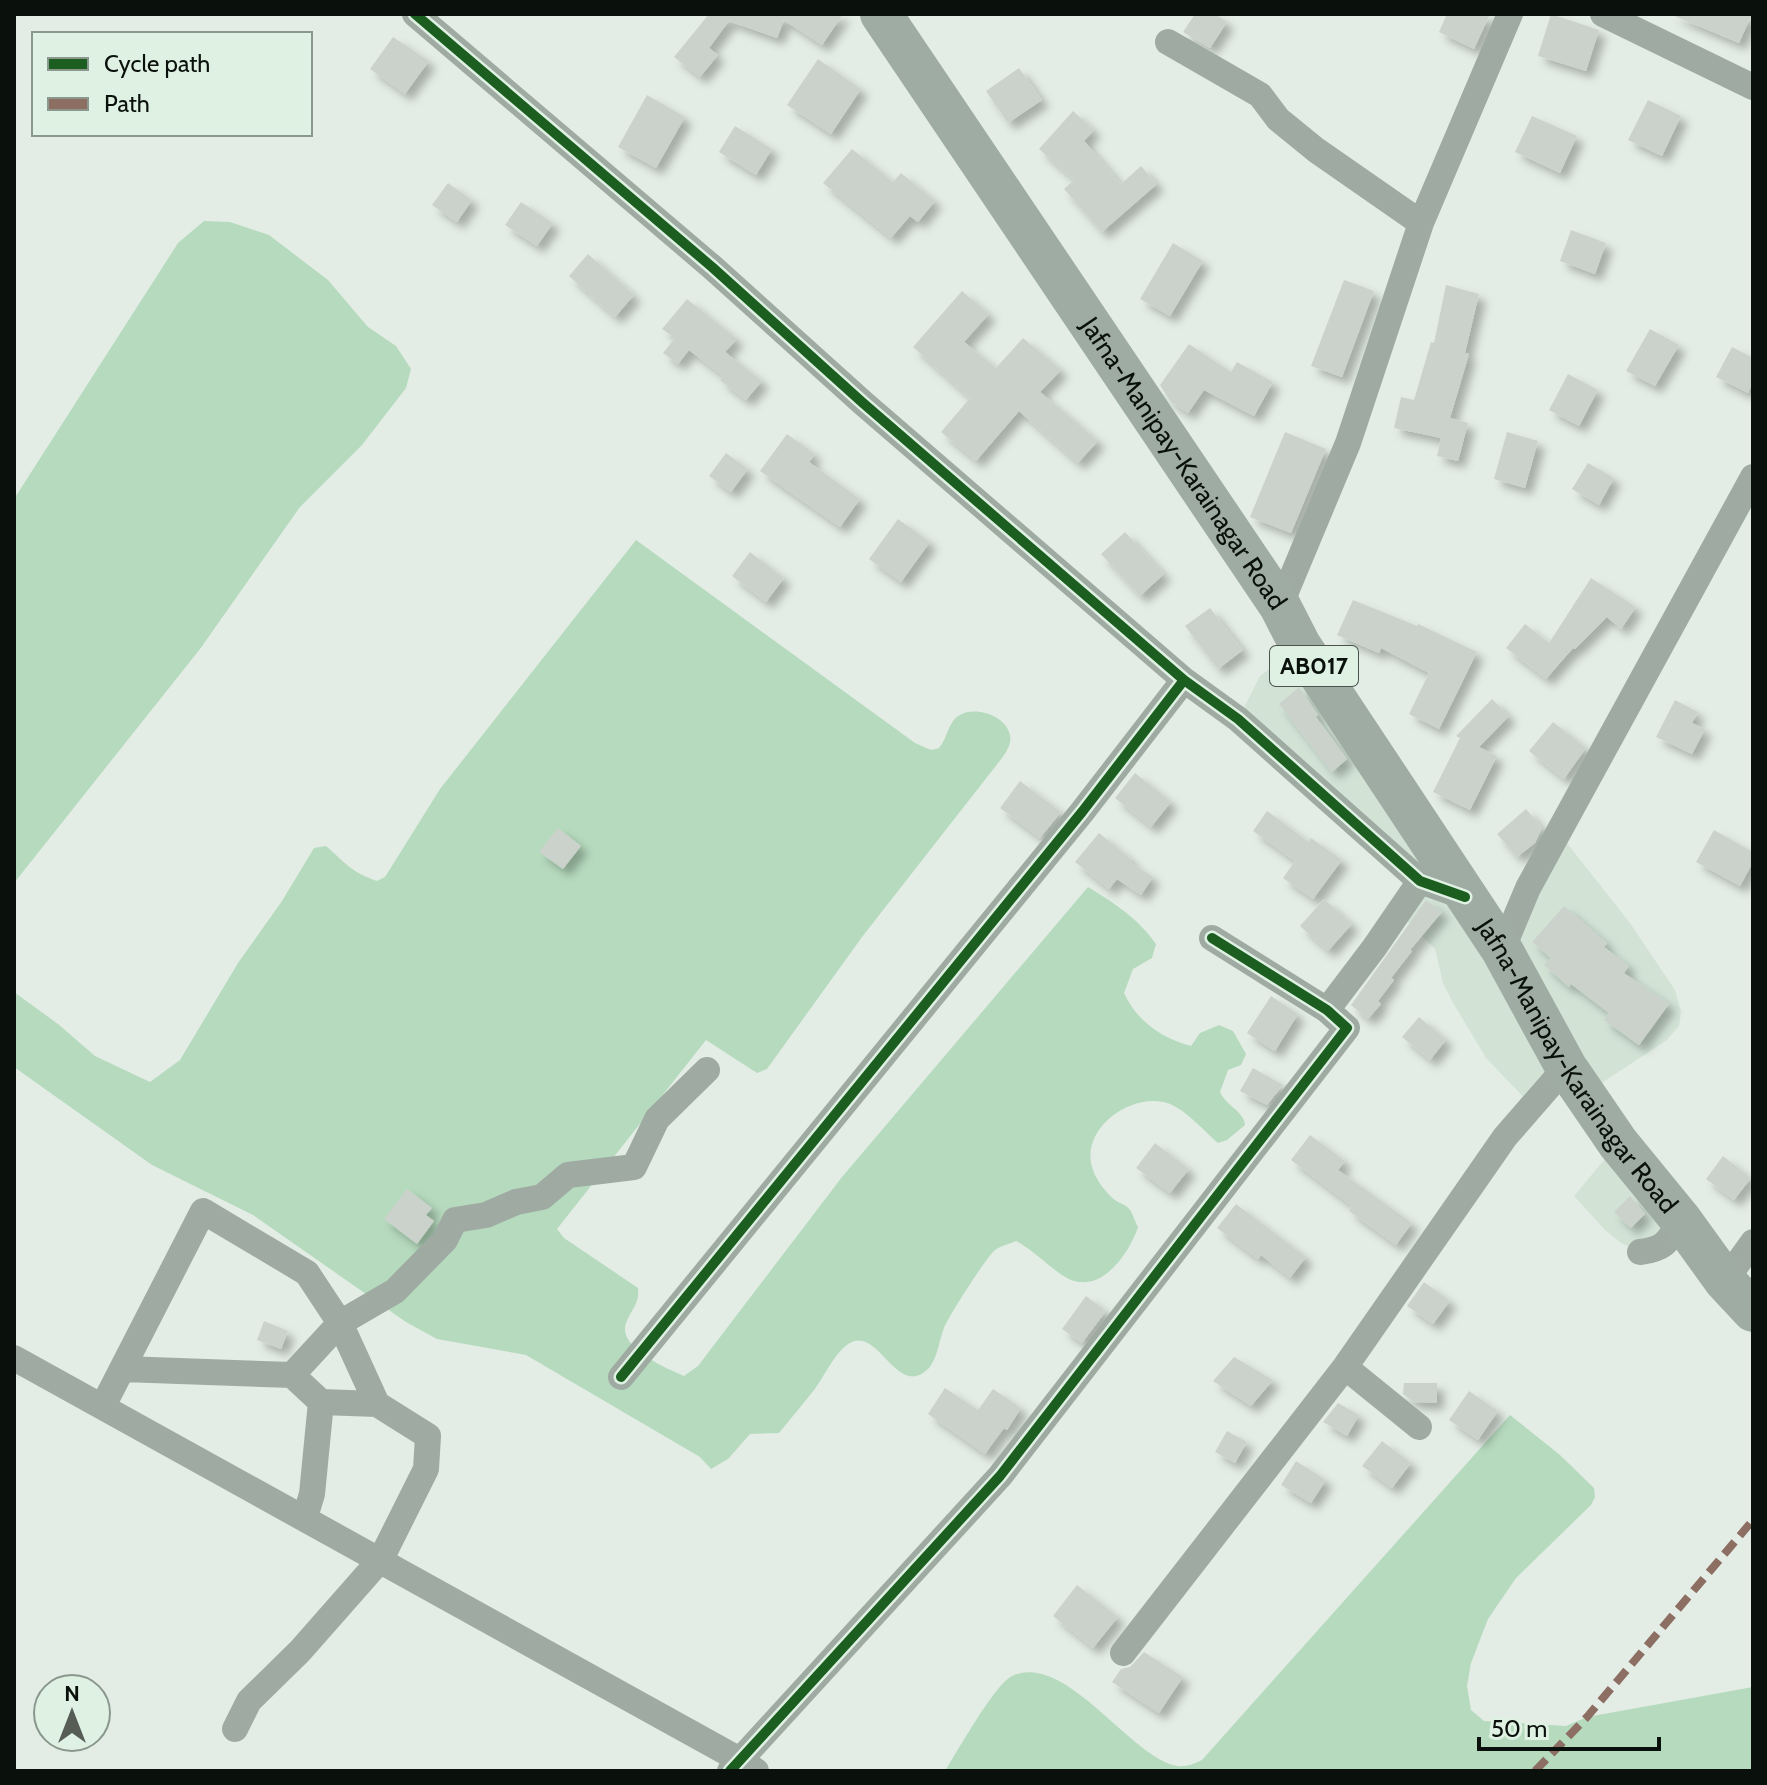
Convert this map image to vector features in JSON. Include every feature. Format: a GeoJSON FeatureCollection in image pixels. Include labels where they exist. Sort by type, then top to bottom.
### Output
{"type":"FeatureCollection","features":[{"type":"Feature","properties":{"kind":"main road","name":"Jafna-Manipay-Karainagar Road"},"geometry":{"type":"LineString","coordinates":[[881,14],[1280,606],[1300,645],[1502,950],[1566,1067],[1618,1143],[1681,1220],[1725,1281],[1753,1311]]}},
{"type":"Feature","properties":{"kind":"street"},"geometry":{"type":"LineString","coordinates":[[415,14],[712,267],[863,403],[1184,680],[1238,719],[1420,881],[1465,897]]}},
{"type":"Feature","properties":{"kind":"street"},"geometry":{"type":"LineString","coordinates":[[1280,606],[1348,443],[1421,223],[1510,14]]}},
{"type":"Feature","properties":{"kind":"street"},"geometry":{"type":"LineString","coordinates":[[1603,14],[1753,87]]}},
{"type":"Feature","properties":{"kind":"street"},"geometry":{"type":"LineString","coordinates":[[1168,42],[1260,95],[1278,119],[1316,150],[1421,223]]}},
{"type":"Feature","properties":{"kind":"street"},"geometry":{"type":"LineString","coordinates":[[1502,950],[1528,888],[1753,477]]}},
{"type":"Feature","properties":{"kind":"street"},"geometry":{"type":"LineString","coordinates":[[621,1377],[1082,812],[1184,680]]}},
{"type":"Feature","properties":{"kind":"street"},"geometry":{"type":"LineString","coordinates":[[1327,1010],[1420,881]]}},
{"type":"Feature","properties":{"kind":"street"},"geometry":{"type":"LineString","coordinates":[[14,1358],[381,1559],[742,1767],[1000,1476],[1347,1028],[1327,1010],[1212,938]]}},
{"type":"Feature","properties":{"kind":"street"},"geometry":{"type":"LineString","coordinates":[[1123,1653],[1345,1367],[1505,1137],[1566,1067]]}},
{"type":"Feature","properties":{"kind":"street"},"geometry":{"type":"LineString","coordinates":[[292,1375],[340,1323],[395,1291],[445,1240],[455,1220],[486,1215],[516,1202],[542,1197],[568,1175],[634,1167],[657,1119],[707,1070]]}},
{"type":"Feature","properties":{"kind":"street"},"geometry":{"type":"LineString","coordinates":[[103,1406],[203,1211],[307,1273],[340,1323],[377,1404]]}},
{"type":"Feature","properties":{"kind":"street"},"geometry":{"type":"LineString","coordinates":[[1640,1252],[1666,1244],[1681,1220]]}},
{"type":"Feature","properties":{"kind":"street"},"geometry":{"type":"LineString","coordinates":[[1725,1281],[1753,1242]]}},
{"type":"Feature","properties":{"kind":"street"},"geometry":{"type":"LineString","coordinates":[[1345,1367],[1419,1427]]}},
{"type":"Feature","properties":{"kind":"street"},"geometry":{"type":"LineString","coordinates":[[123,1369],[292,1375],[321,1402],[377,1404],[428,1436],[426,1469],[381,1559],[300,1651],[249,1701],[235,1729]]}},
{"type":"Feature","properties":{"kind":"street"},"geometry":{"type":"LineString","coordinates":[[305,1517],[312,1494],[321,1402]]}},
{"type":"Feature","properties":{"kind":"shaded area"},"geometry":{"type":"Polygon","coordinates":[[[1300,645],[1502,949],[1559,833],[1630,923],[1675,990],[1681,1012],[1679,1026],[1667,1040],[1585,1094],[1566,1067],[1531,1105],[1486,1058],[1443,983],[1435,949],[1399,913],[1419,880],[1238,719],[1260,676],[1300,645]]]}},
{"type":"Feature","properties":{"kind":"shaded area"},"geometry":{"type":"Polygon","coordinates":[[[1618,1143],[1681,1220],[1640,1252],[1621,1243],[1605,1230],[1574,1196],[1618,1143]]]}},
{"type":"Feature","properties":{"kind":"green space"},"geometry":{"type":"Polygon","coordinates":[[[204,221],[230,222],[269,235],[328,280],[368,327],[396,346],[411,369],[406,388],[362,445],[300,507],[200,649],[14,883],[14,499],[178,243],[204,221]]]}},
{"type":"Feature","properties":{"kind":"green space"},"geometry":{"type":"Polygon","coordinates":[[[636,540],[915,743],[931,750],[939,748],[955,719],[972,712],[996,717],[1007,728],[1010,738],[1002,758],[862,937],[767,1069],[757,1073],[706,1040],[557,1229],[564,1238],[638,1288],[638,1298],[625,1332],[645,1356],[684,1376],[698,1366],[842,1177],[1088,887],[1133,919],[1156,944],[1152,958],[1133,969],[1124,993],[1143,1020],[1160,1033],[1191,1046],[1200,1033],[1219,1025],[1233,1031],[1246,1054],[1241,1065],[1228,1070],[1220,1092],[1242,1116],[1245,1125],[1227,1140],[1218,1143],[1183,1111],[1155,1101],[1125,1108],[1101,1127],[1090,1155],[1093,1170],[1109,1194],[1129,1208],[1138,1227],[1128,1249],[1102,1277],[1079,1282],[1067,1278],[1016,1241],[999,1248],[983,1264],[952,1312],[929,1368],[918,1376],[908,1376],[898,1371],[871,1346],[862,1341],[852,1342],[836,1357],[779,1433],[750,1434],[728,1459],[711,1469],[700,1457],[526,1355],[437,1339],[406,1322],[253,1215],[152,1165],[14,1067],[14,992],[95,1056],[150,1082],[180,1060],[238,963],[282,901],[314,848],[326,846],[348,866],[377,881],[385,877],[440,789],[636,540]]]}},
{"type":"Feature","properties":{"kind":"green space"},"geometry":{"type":"Polygon","coordinates":[[[1510,1415],[1560,1455],[1594,1488],[1595,1497],[1591,1505],[1516,1578],[1488,1619],[1471,1663],[1467,1686],[1471,1710],[1484,1721],[1566,1726],[1587,1717],[1753,1687],[1753,1771],[945,1771],[996,1692],[1012,1676],[1032,1672],[1053,1678],[1074,1690],[1155,1756],[1180,1766],[1202,1760],[1510,1415]]]}},
{"type":"Feature","properties":{"kind":"building"},"geometry":{"type":"Polygon","coordinates":[[[709,14],[843,14],[822,45],[784,20],[777,38],[729,21],[709,48],[718,55],[700,77],[674,57],[709,14]]]}},
{"type":"Feature","properties":{"kind":"building"},"geometry":{"type":"Polygon","coordinates":[[[1195,14],[1215,14],[1227,22],[1210,48],[1183,32],[1195,14]]]}},
{"type":"Feature","properties":{"kind":"building"},"geometry":{"type":"Polygon","coordinates":[[[1447,14],[1490,14],[1474,49],[1439,32],[1447,14]]]}},
{"type":"Feature","properties":{"kind":"building"},"geometry":{"type":"Polygon","coordinates":[[[1551,14],[1599,30],[1586,71],[1538,56],[1551,14]]]}},
{"type":"Feature","properties":{"kind":"building"},"geometry":{"type":"Polygon","coordinates":[[[1670,14],[1752,14],[1739,43],[1670,14]]]}},
{"type":"Feature","properties":{"kind":"building"},"geometry":{"type":"Polygon","coordinates":[[[393,37],[429,61],[405,94],[370,69],[393,37]]]}},
{"type":"Feature","properties":{"kind":"building"},"geometry":{"type":"Polygon","coordinates":[[[818,59],[861,89],[831,134],[787,105],[818,59]]]}},
{"type":"Feature","properties":{"kind":"building"},"geometry":{"type":"Polygon","coordinates":[[[1019,68],[1042,100],[1008,123],[986,91],[1019,68]]]}},
{"type":"Feature","properties":{"kind":"building"},"geometry":{"type":"Polygon","coordinates":[[[647,95],[685,117],[656,168],[618,147],[647,95]]]}},
{"type":"Feature","properties":{"kind":"building"},"geometry":{"type":"Polygon","coordinates":[[[1648,100],[1681,116],[1662,156],[1628,140],[1648,100]]]}},
{"type":"Feature","properties":{"kind":"building"},"geometry":{"type":"Polygon","coordinates":[[[1073,111],[1094,130],[1084,141],[1121,184],[1141,166],[1157,184],[1102,232],[1064,189],[1074,180],[1039,149],[1073,111]]]}},
{"type":"Feature","properties":{"kind":"building"},"geometry":{"type":"Polygon","coordinates":[[[1532,116],[1577,136],[1560,173],[1515,152],[1532,116]]]}},
{"type":"Feature","properties":{"kind":"building"},"geometry":{"type":"Polygon","coordinates":[[[735,126],[772,149],[756,175],[719,152],[735,126]]]}},
{"type":"Feature","properties":{"kind":"building"},"geometry":{"type":"Polygon","coordinates":[[[852,149],[893,182],[901,173],[935,201],[918,222],[910,216],[891,238],[823,183],[852,149]]]}},
{"type":"Feature","properties":{"kind":"building"},"geometry":{"type":"Polygon","coordinates":[[[448,183],[472,200],[457,222],[432,205],[448,183]]]}},
{"type":"Feature","properties":{"kind":"building"},"geometry":{"type":"Polygon","coordinates":[[[521,202],[553,223],[537,246],[505,225],[521,202]]]}},
{"type":"Feature","properties":{"kind":"building"},"geometry":{"type":"Polygon","coordinates":[[[1571,230],[1606,243],[1595,274],[1560,261],[1571,230]]]}},
{"type":"Feature","properties":{"kind":"building"},"geometry":{"type":"Polygon","coordinates":[[[1173,243],[1203,261],[1170,316],[1140,299],[1173,243]]]}},
{"type":"Feature","properties":{"kind":"building"},"geometry":{"type":"Polygon","coordinates":[[[588,254],[634,295],[615,317],[569,276],[588,254]]]}},
{"type":"Feature","properties":{"kind":"building"},"geometry":{"type":"Polygon","coordinates":[[[1344,280],[1374,291],[1342,377],[1311,366],[1344,280]]]}},
{"type":"Feature","properties":{"kind":"building"},"geometry":{"type":"Polygon","coordinates":[[[1446,285],[1479,294],[1465,353],[1469,354],[1450,418],[1468,423],[1458,461],[1437,456],[1441,438],[1394,428],[1401,397],[1414,400],[1431,342],[1434,343],[1446,285]]]}},
{"type":"Feature","properties":{"kind":"building"},"geometry":{"type":"Polygon","coordinates":[[[962,291],[989,314],[964,342],[996,368],[1023,338],[1061,370],[1040,392],[1098,441],[1078,463],[1019,411],[976,461],[941,432],[970,398],[913,347],[962,291]]]}},
{"type":"Feature","properties":{"kind":"building"},"geometry":{"type":"Polygon","coordinates":[[[687,299],[737,339],[725,352],[762,381],[746,400],[720,380],[723,376],[689,350],[678,364],[663,353],[675,338],[662,329],[687,299]]]}},
{"type":"Feature","properties":{"kind":"building"},"geometry":{"type":"Polygon","coordinates":[[[1650,329],[1679,345],[1655,386],[1626,371],[1650,329]]]}},
{"type":"Feature","properties":{"kind":"building"},"geometry":{"type":"Polygon","coordinates":[[[1189,344],[1231,372],[1237,362],[1273,382],[1254,416],[1204,390],[1188,413],[1171,402],[1160,385],[1189,344]]]}},
{"type":"Feature","properties":{"kind":"building"},"geometry":{"type":"Polygon","coordinates":[[[1732,347],[1753,358],[1753,383],[1748,393],[1716,377],[1732,347]]]}},
{"type":"Feature","properties":{"kind":"building"},"geometry":{"type":"Polygon","coordinates":[[[1568,374],[1598,390],[1579,426],[1549,410],[1568,374]]]}},
{"type":"Feature","properties":{"kind":"building"},"geometry":{"type":"Polygon","coordinates":[[[1285,432],[1326,449],[1291,533],[1250,517],[1285,432]]]}},
{"type":"Feature","properties":{"kind":"building"},"geometry":{"type":"Polygon","coordinates":[[[1507,432],[1538,441],[1525,488],[1494,479],[1507,432]]]}},
{"type":"Feature","properties":{"kind":"building"},"geometry":{"type":"Polygon","coordinates":[[[787,434],[815,454],[809,462],[860,499],[840,527],[760,471],[787,434]]]}},
{"type":"Feature","properties":{"kind":"building"},"geometry":{"type":"Polygon","coordinates":[[[726,453],[748,469],[731,492],[709,476],[726,453]]]}},
{"type":"Feature","properties":{"kind":"building"},"geometry":{"type":"Polygon","coordinates":[[[1588,463],[1614,478],[1599,505],[1572,489],[1588,463]]]}},
{"type":"Feature","properties":{"kind":"building"},"geometry":{"type":"Polygon","coordinates":[[[898,519],[930,542],[901,582],[869,559],[898,519]]]}},
{"type":"Feature","properties":{"kind":"building"},"geometry":{"type":"Polygon","coordinates":[[[1125,532],[1164,574],[1140,596],[1101,554],[1125,532]]]}},
{"type":"Feature","properties":{"kind":"building"},"geometry":{"type":"Polygon","coordinates":[[[750,552],[784,578],[766,602],[732,576],[750,552]]]}},
{"type":"Feature","properties":{"kind":"building"},"geometry":{"type":"Polygon","coordinates":[[[1591,578],[1636,607],[1621,629],[1607,617],[1573,648],[1546,679],[1506,648],[1525,624],[1549,643],[1591,578]]]}},
{"type":"Feature","properties":{"kind":"building"},"geometry":{"type":"Polygon","coordinates":[[[1353,600],[1418,624],[1477,652],[1439,729],[1409,714],[1429,673],[1381,648],[1379,653],[1337,635],[1353,600]]]}},
{"type":"Feature","properties":{"kind":"building"},"geometry":{"type":"Polygon","coordinates":[[[1210,608],[1243,650],[1218,669],[1185,626],[1210,608]]]}},
{"type":"Feature","properties":{"kind":"building"},"geometry":{"type":"Polygon","coordinates":[[[1299,687],[1318,715],[1316,717],[1347,759],[1332,772],[1279,704],[1299,687]]]}},
{"type":"Feature","properties":{"kind":"building"},"geometry":{"type":"Polygon","coordinates":[[[1492,699],[1509,716],[1479,747],[1497,756],[1470,810],[1433,792],[1460,738],[1456,736],[1492,699]]]}},
{"type":"Feature","properties":{"kind":"building"},"geometry":{"type":"Polygon","coordinates":[[[1675,700],[1698,712],[1692,723],[1705,729],[1692,754],[1656,737],[1675,700]]]}},
{"type":"Feature","properties":{"kind":"building"},"geometry":{"type":"Polygon","coordinates":[[[1553,722],[1586,748],[1564,779],[1529,751],[1553,722]]]}},
{"type":"Feature","properties":{"kind":"building"},"geometry":{"type":"Polygon","coordinates":[[[1135,773],[1171,802],[1151,827],[1115,798],[1135,773]]]}},
{"type":"Feature","properties":{"kind":"building"},"geometry":{"type":"Polygon","coordinates":[[[1020,781],[1061,812],[1040,838],[1000,808],[1020,781]]]}},
{"type":"Feature","properties":{"kind":"building"},"geometry":{"type":"Polygon","coordinates":[[[1526,809],[1542,828],[1535,843],[1517,857],[1497,834],[1526,809]]]}},
{"type":"Feature","properties":{"kind":"building"},"geometry":{"type":"Polygon","coordinates":[[[1267,811],[1309,842],[1311,838],[1342,860],[1313,899],[1283,878],[1295,861],[1253,831],[1267,811]]]}},
{"type":"Feature","properties":{"kind":"building"},"geometry":{"type":"Polygon","coordinates":[[[558,828],[581,846],[563,869],[539,852],[558,828]]]}},
{"type":"Feature","properties":{"kind":"building"},"geometry":{"type":"Polygon","coordinates":[[[1714,830],[1753,852],[1753,862],[1740,886],[1696,862],[1714,830]]]}},
{"type":"Feature","properties":{"kind":"building"},"geometry":{"type":"Polygon","coordinates":[[[1099,833],[1132,860],[1130,862],[1153,877],[1141,895],[1117,879],[1109,889],[1075,862],[1099,833]]]}},
{"type":"Feature","properties":{"kind":"building"},"geometry":{"type":"Polygon","coordinates":[[[1324,899],[1352,924],[1328,951],[1300,926],[1324,899]]]}},
{"type":"Feature","properties":{"kind":"building"},"geometry":{"type":"Polygon","coordinates":[[[1426,900],[1442,912],[1410,950],[1378,1001],[1381,1004],[1368,1019],[1351,1005],[1426,900]]]}},
{"type":"Feature","properties":{"kind":"building"},"geometry":{"type":"Polygon","coordinates":[[[1564,906],[1607,943],[1604,947],[1629,966],[1624,973],[1669,1004],[1639,1045],[1604,1020],[1609,1013],[1571,984],[1569,987],[1544,965],[1551,958],[1532,942],[1564,906]]]}},
{"type":"Feature","properties":{"kind":"building"},"geometry":{"type":"Polygon","coordinates":[[[1271,996],[1298,1014],[1275,1051],[1247,1033],[1271,996]]]}},
{"type":"Feature","properties":{"kind":"building"},"geometry":{"type":"Polygon","coordinates":[[[1419,1017],[1446,1040],[1430,1060],[1402,1037],[1419,1017]]]}},
{"type":"Feature","properties":{"kind":"building"},"geometry":{"type":"Polygon","coordinates":[[[1253,1068],[1283,1085],[1267,1105],[1240,1091],[1253,1068]]]}},
{"type":"Feature","properties":{"kind":"building"},"geometry":{"type":"Polygon","coordinates":[[[1310,1135],[1345,1161],[1338,1170],[1412,1223],[1396,1245],[1349,1211],[1352,1206],[1291,1160],[1310,1135]]]}},
{"type":"Feature","properties":{"kind":"building"},"geometry":{"type":"Polygon","coordinates":[[[1155,1143],[1189,1169],[1170,1193],[1136,1168],[1155,1143]]]}},
{"type":"Feature","properties":{"kind":"building"},"geometry":{"type":"Polygon","coordinates":[[[1723,1156],[1751,1178],[1734,1200],[1706,1179],[1723,1156]]]}},
{"type":"Feature","properties":{"kind":"building"},"geometry":{"type":"Polygon","coordinates":[[[407,1189],[432,1208],[426,1215],[434,1221],[417,1244],[384,1219],[407,1189]]]}},
{"type":"Feature","properties":{"kind":"building"},"geometry":{"type":"Polygon","coordinates":[[[1630,1196],[1645,1214],[1631,1228],[1614,1212],[1630,1196]]]}},
{"type":"Feature","properties":{"kind":"building"},"geometry":{"type":"Polygon","coordinates":[[[1236,1204],[1306,1257],[1290,1278],[1261,1255],[1258,1259],[1217,1228],[1236,1204]]]}},
{"type":"Feature","properties":{"kind":"building"},"geometry":{"type":"Polygon","coordinates":[[[1424,1282],[1450,1301],[1433,1324],[1407,1306],[1424,1282]]]}},
{"type":"Feature","properties":{"kind":"building"},"geometry":{"type":"Polygon","coordinates":[[[1086,1296],[1106,1311],[1082,1343],[1062,1329],[1086,1296]]]}},
{"type":"Feature","properties":{"kind":"building"},"geometry":{"type":"Polygon","coordinates":[[[264,1321],[288,1331],[281,1349],[257,1340],[264,1321]]]}},
{"type":"Feature","properties":{"kind":"building"},"geometry":{"type":"Polygon","coordinates":[[[1234,1357],[1273,1380],[1251,1406],[1213,1381],[1234,1357]]]}},
{"type":"Feature","properties":{"kind":"building"},"geometry":{"type":"Polygon","coordinates":[[[1404,1383],[1437,1383],[1437,1403],[1414,1402],[1403,1394],[1404,1383]]]}},
{"type":"Feature","properties":{"kind":"building"},"geometry":{"type":"Polygon","coordinates":[[[945,1388],[978,1410],[993,1389],[1021,1408],[1007,1430],[1004,1428],[985,1454],[928,1414],[945,1388]]]}},
{"type":"Feature","properties":{"kind":"building"},"geometry":{"type":"Polygon","coordinates":[[[1469,1391],[1498,1411],[1478,1440],[1449,1420],[1469,1391]]]}},
{"type":"Feature","properties":{"kind":"building"},"geometry":{"type":"Polygon","coordinates":[[[1338,1403],[1359,1415],[1347,1436],[1323,1422],[1338,1403]]]}},
{"type":"Feature","properties":{"kind":"building"},"geometry":{"type":"Polygon","coordinates":[[[1227,1431],[1247,1442],[1235,1463],[1215,1452],[1227,1431]]]}},
{"type":"Feature","properties":{"kind":"building"},"geometry":{"type":"Polygon","coordinates":[[[1382,1441],[1411,1463],[1392,1488],[1362,1466],[1382,1441]]]}},
{"type":"Feature","properties":{"kind":"building"},"geometry":{"type":"Polygon","coordinates":[[[1296,1461],[1326,1480],[1311,1503],[1281,1485],[1296,1461]]]}},
{"type":"Feature","properties":{"kind":"building"},"geometry":{"type":"Polygon","coordinates":[[[1077,1585],[1118,1617],[1093,1648],[1053,1616],[1077,1585]]]}},
{"type":"Feature","properties":{"kind":"building"},"geometry":{"type":"Polygon","coordinates":[[[1144,1652],[1183,1677],[1159,1713],[1112,1682],[1121,1669],[1130,1667],[1144,1652]]]}},
{"type":"Feature","properties":{"kind":"marked path"},"geometry":{"type":"LineString","coordinates":[[1535,1771],[1587,1717],[1753,1520]]}},
{"type":"Feature","properties":{"kind":"cycle path"},"geometry":{"type":"LineString","coordinates":[[415,14],[712,267],[863,403],[1184,680],[1238,719],[1420,881],[1465,897]]}},
{"type":"Feature","properties":{"kind":"cycle path"},"geometry":{"type":"LineString","coordinates":[[621,1377],[1082,812],[1184,680]]}},
{"type":"Feature","properties":{"kind":"cycle path"},"geometry":{"type":"LineString","coordinates":[[730,1771],[1000,1476],[1347,1028],[1327,1010],[1212,938]]}}]}
